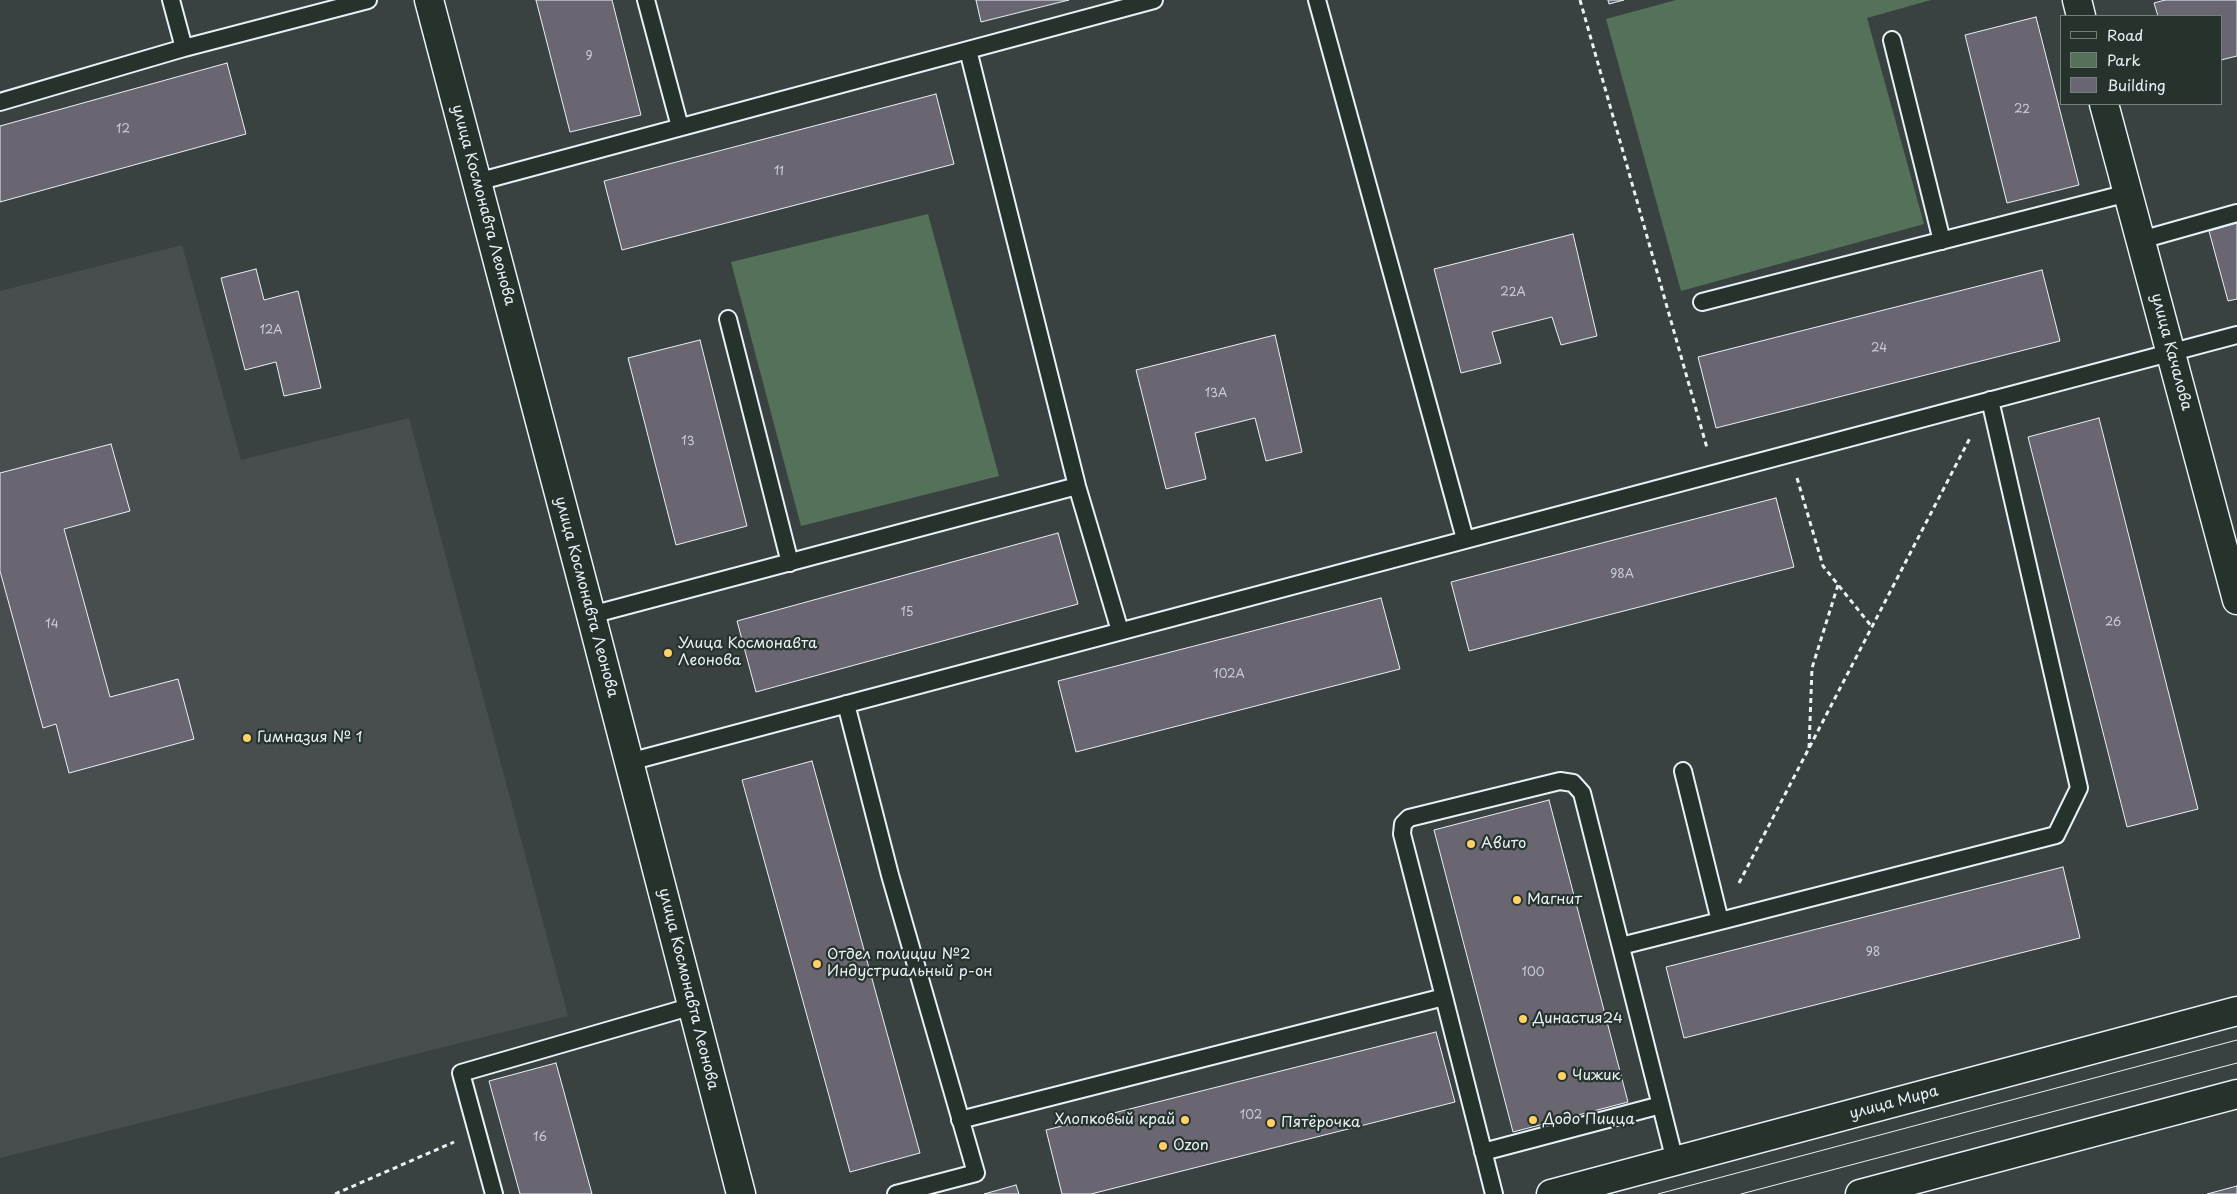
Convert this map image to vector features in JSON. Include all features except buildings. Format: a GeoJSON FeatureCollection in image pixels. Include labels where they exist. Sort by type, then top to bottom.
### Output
{"type":"FeatureCollection","features":[{"type":"Feature","properties":{"kind":"main road","name":"улица Космонавта Леонова"},"geometry":{"type":"LineString","coordinates":[[429,0],[591,615],[740,1194]]}},
{"type":"Feature","properties":{"kind":"main road"},"geometry":{"type":"LineString","coordinates":[[2077,0],[2081,15]]}},
{"type":"Feature","properties":{"kind":"main road","name":"улица Качалова"},"geometry":{"type":"LineString","coordinates":[[2104,105],[2237,600]]}},
{"type":"Feature","properties":{"kind":"main road","name":"улица Мира"},"geometry":{"type":"LineString","coordinates":[[1551,1194],[2237,1011]]}},
{"type":"Feature","properties":{"kind":"main road"},"geometry":{"type":"LineString","coordinates":[[1860,1194],[2237,1094]]}},
{"type":"Feature","properties":{"kind":"lane"},"geometry":{"type":"LineString","coordinates":[[171,0],[184,48]]}},
{"type":"Feature","properties":{"kind":"lane"},"geometry":{"type":"LineString","coordinates":[[0,102],[184,48],[368,0]]}},
{"type":"Feature","properties":{"kind":"lane"},"geometry":{"type":"LineString","coordinates":[[646,0],[680,128]]}},
{"type":"Feature","properties":{"kind":"lane"},"geometry":{"type":"LineString","coordinates":[[477,182],[1154,0]]}},
{"type":"Feature","properties":{"kind":"lane"},"geometry":{"type":"LineString","coordinates":[[1316,0],[1465,539]]}},
{"type":"Feature","properties":{"kind":"lane"},"geometry":{"type":"LineString","coordinates":[[1892,40],[1942,241]]}},
{"type":"Feature","properties":{"kind":"lane"},"geometry":{"type":"LineString","coordinates":[[968,50],[1076,486],[1120,631]]}},
{"type":"Feature","properties":{"kind":"lane"},"geometry":{"type":"LineString","coordinates":[[1702,302],[2128,194]]}},
{"type":"Feature","properties":{"kind":"lane"},"geometry":{"type":"LineString","coordinates":[[2141,240],[2237,214]]}},
{"type":"Feature","properties":{"kind":"lane"},"geometry":{"type":"LineString","coordinates":[[728,319],[790,563]]}},
{"type":"Feature","properties":{"kind":"lane"},"geometry":{"type":"LineString","coordinates":[[629,762],[2237,335]]}},
{"type":"Feature","properties":{"kind":"lane"},"geometry":{"type":"LineString","coordinates":[[1621,946],[2056,836],[2079,788],[1990,400]]}},
{"type":"Feature","properties":{"kind":"lane"},"geometry":{"type":"LineString","coordinates":[[591,615],[1076,486]]}},
{"type":"Feature","properties":{"kind":"lane"},"geometry":{"type":"LineString","coordinates":[[846,704],[890,875],[976,1173],[896,1194]]}},
{"type":"Feature","properties":{"kind":"lane"},"geometry":{"type":"LineString","coordinates":[[1683,771],[1720,921]]}},
{"type":"Feature","properties":{"kind":"lane"},"geometry":{"type":"LineString","coordinates":[[1494,1194],[1402,834],[1403,824],[1409,818],[1560,781],[1574,783],[1582,793],[1675,1161]]}},
{"type":"Feature","properties":{"kind":"lane"},"geometry":{"type":"LineString","coordinates":[[960,1120],[1444,997]]}},
{"type":"Feature","properties":{"kind":"lane"},"geometry":{"type":"LineString","coordinates":[[494,1194],[461,1073],[692,1006]]}},
{"type":"Feature","properties":{"kind":"lane"},"geometry":{"type":"LineString","coordinates":[[1483,1152],[1661,1105]]}},
{"type":"Feature","properties":{"kind":"path"},"geometry":{"type":"LineString","coordinates":[[1580,0],[1714,473]]}},
{"type":"Feature","properties":{"kind":"path"},"geometry":{"type":"LineString","coordinates":[[1720,921],[1990,400]]}},
{"type":"Feature","properties":{"kind":"path"},"geometry":{"type":"LineString","coordinates":[[1790,453],[1823,566],[1872,627]]}},
{"type":"Feature","properties":{"kind":"path"},"geometry":{"type":"LineString","coordinates":[[1808,749],[1812,668],[1838,585]]}},
{"type":"Feature","properties":{"kind":"path"},"geometry":{"type":"LineString","coordinates":[[335,1194],[477,1132]]}},
{"type":"Feature","properties":{"kind":"shaded area","name":"Гимназия № 1"},"geometry":{"type":"Polygon","coordinates":[[[182,245],[241,460],[409,418],[568,1016],[0,1158],[0,291],[182,245]]]}},
{"type":"Feature","properties":{"kind":"green space"},"geometry":{"type":"Polygon","coordinates":[[[1676,0],[1931,0],[1867,18],[1924,224],[1681,291],[1606,19],[1676,0]]]}},
{"type":"Feature","properties":{"kind":"green space"},"geometry":{"type":"Polygon","coordinates":[[[928,214],[999,476],[801,526],[731,262],[928,214]]]}},
{"type":"Feature","properties":{"kind":"tram line"},"geometry":{"type":"LineString","coordinates":[[1658,1194],[2237,1040]]}},
{"type":"Feature","properties":{"kind":"tram line"},"geometry":{"type":"LineString","coordinates":[[1741,1194],[2237,1063]]}},
{"type":"Feature","properties":{"kind":"place","name":"Улица Космонавта Леонова"},"geometry":{"type":"Point","coordinates":[668,653]}},
{"type":"Feature","properties":{"kind":"place","name":"Гимназия № 1"},"geometry":{"type":"Point","coordinates":[247,738]}},
{"type":"Feature","properties":{"kind":"place","name":"Авито"},"geometry":{"type":"Point","coordinates":[1471,844]}},
{"type":"Feature","properties":{"kind":"place","name":"Магнит"},"geometry":{"type":"Point","coordinates":[1517,900]}},
{"type":"Feature","properties":{"kind":"place","name":"Отдел полиции №2 Индустриальный р-он"},"geometry":{"type":"Point","coordinates":[817,964]}},
{"type":"Feature","properties":{"kind":"place","name":"Династия24"},"geometry":{"type":"Point","coordinates":[1523,1019]}},
{"type":"Feature","properties":{"kind":"place","name":"Чижик"},"geometry":{"type":"Point","coordinates":[1562,1076]}},
{"type":"Feature","properties":{"kind":"place","name":"Хлопковый край"},"geometry":{"type":"Point","coordinates":[1185,1120]}},
{"type":"Feature","properties":{"kind":"place","name":"Додо Пицца"},"geometry":{"type":"Point","coordinates":[1533,1120]}},
{"type":"Feature","properties":{"kind":"place","name":"Пятёрочка"},"geometry":{"type":"Point","coordinates":[1271,1123]}},
{"type":"Feature","properties":{"kind":"place","name":"Ozon"},"geometry":{"type":"Point","coordinates":[1163,1146]}}]}
